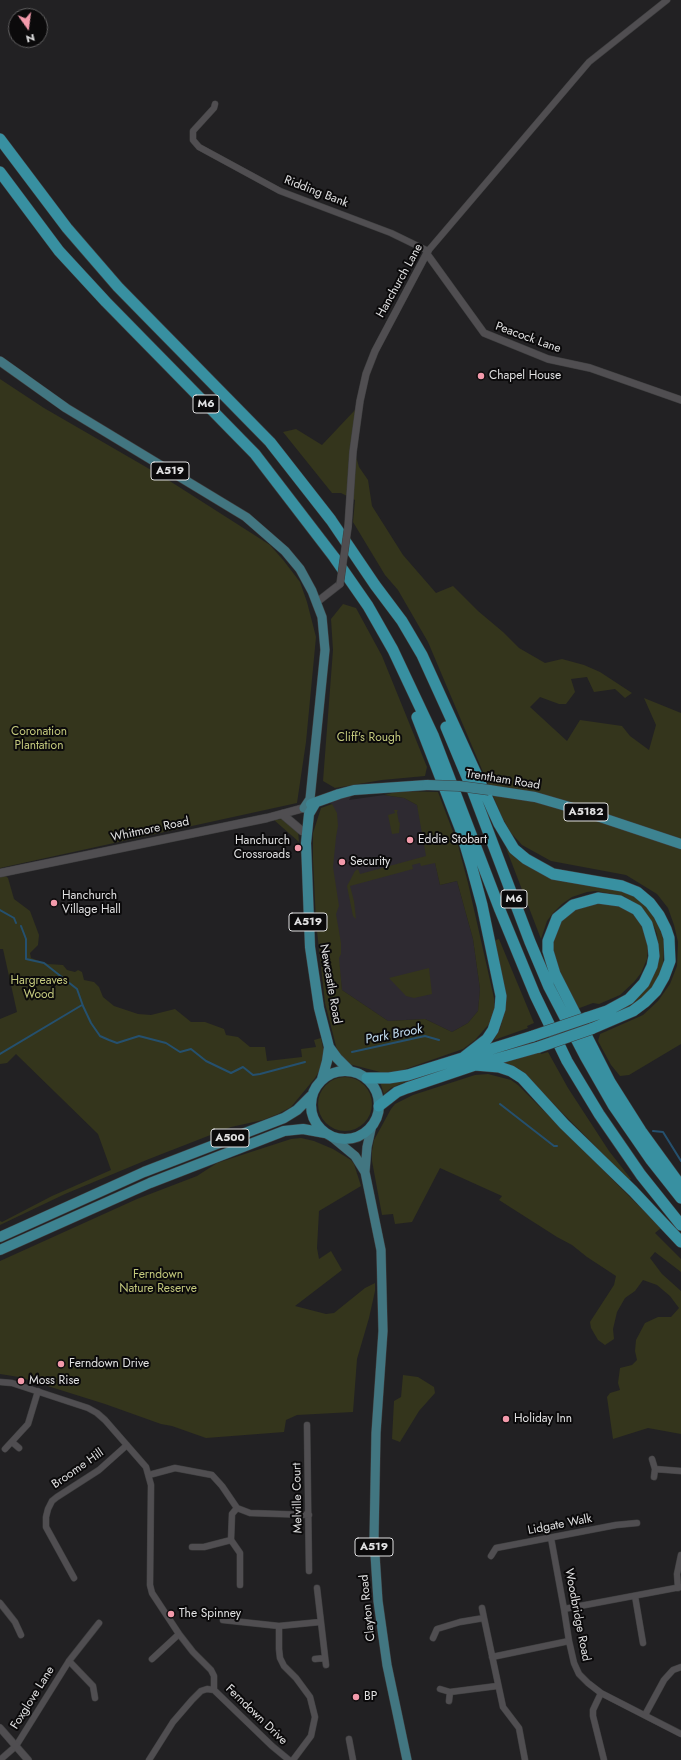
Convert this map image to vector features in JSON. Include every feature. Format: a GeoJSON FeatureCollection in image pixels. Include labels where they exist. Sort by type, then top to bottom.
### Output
{"type":"FeatureCollection","features":[{"type":"Feature","properties":{"kind":"highway","name":"M6"},"geometry":{"type":"LineString","coordinates":[[0,139],[67,228],[118,287],[270,442],[331,520],[375,585],[402,620],[422,655],[499,824],[514,849],[526,859],[553,874],[622,886],[637,892],[650,903],[666,929],[670,945],[670,961],[664,977],[656,991],[633,1011],[591,1029],[539,1047],[475,1065],[406,1088],[397,1092],[379,1106]]}},
{"type":"Feature","properties":{"kind":"highway","name":"M6"},"geometry":{"type":"LineString","coordinates":[[0,172],[59,251],[106,302],[255,454],[334,557],[368,606],[393,650],[433,735],[500,910],[535,995],[567,1061],[599,1114],[637,1169],[681,1225]]}},
{"type":"Feature","properties":{"kind":"highway","name":"M6"},"geometry":{"type":"LineString","coordinates":[[375,585],[402,631],[427,679],[472,789],[549,987],[585,1056],[613,1105],[651,1160],[681,1198]]}},
{"type":"Feature","properties":{"kind":"highway","name":"M6"},"geometry":{"type":"LineString","coordinates":[[393,650],[460,828],[482,905],[501,996],[500,1008],[493,1030],[487,1038],[464,1057]]}},
{"type":"Feature","properties":{"kind":"highway","name":"Trentham Road"},"geometry":{"type":"LineString","coordinates":[[316,802],[354,790],[427,785],[459,786],[543,799],[681,844]]}},
{"type":"Feature","properties":{"kind":"highway","name":"A5182"},"geometry":{"type":"LineString","coordinates":[[304,808],[316,802]]}},
{"type":"Feature","properties":{"kind":"highway","name":"Newcastle Road"},"geometry":{"type":"LineString","coordinates":[[316,802],[311,842],[307,854],[310,947],[320,1008],[329,1047],[322,1078]]}},
{"type":"Feature","properties":{"kind":"highway","name":"Newcastle Road"},"geometry":{"type":"LineString","coordinates":[[304,808],[301,843],[307,854]]}},
{"type":"Feature","properties":{"kind":"highway","name":"M6"},"geometry":{"type":"LineString","coordinates":[[367,1078],[404,1076],[497,1048],[533,1036],[586,1018],[607,1011],[629,999],[644,983],[652,966],[654,956],[653,945],[647,924],[637,910],[620,900],[598,898],[573,904],[564,911],[557,918],[551,929],[548,941],[549,956],[555,974],[610,1082],[641,1131],[681,1186]]}},
{"type":"Feature","properties":{"kind":"highway","name":"Newcastle Road"},"geometry":{"type":"LineString","coordinates":[[329,1047],[349,1070]]}},
{"type":"Feature","properties":{"kind":"highway","name":"M6"},"geometry":{"type":"LineString","coordinates":[[475,1065],[499,1067],[511,1071],[522,1078],[564,1124],[633,1191],[681,1242]]}},
{"type":"Feature","properties":{"kind":"highway"},"geometry":{"type":"LineString","coordinates":[[349,1070],[359,1073],[367,1078],[375,1088],[379,1100],[379,1106],[377,1116],[372,1126],[357,1137],[345,1139],[328,1135],[315,1122],[312,1116],[310,1103],[316,1086],[322,1078],[335,1072],[349,1070]]}},
{"type":"Feature","properties":{"kind":"highway","name":"A500"},"geometry":{"type":"LineString","coordinates":[[0,1237],[144,1172],[284,1118],[297,1110],[312,1096]]}},
{"type":"Feature","properties":{"kind":"highway","name":"A500"},"geometry":{"type":"LineString","coordinates":[[0,1250],[150,1183],[284,1131],[303,1129],[328,1135]]}},
{"type":"Feature","properties":{"kind":"main road","name":"A519"},"geometry":{"type":"LineString","coordinates":[[0,361],[66,408],[256,524],[285,551],[300,569],[317,602]]}},
{"type":"Feature","properties":{"kind":"main road","name":"Newcastle Road"},"geometry":{"type":"LineString","coordinates":[[304,808],[310,799],[314,769],[314,754],[325,650],[322,617],[317,602]]}},
{"type":"Feature","properties":{"kind":"main road","name":"Newcastle Road"},"geometry":{"type":"LineString","coordinates":[[314,754],[319,768],[316,802]]}},
{"type":"Feature","properties":{"kind":"main road","name":"Whitmore Road"},"geometry":{"type":"LineString","coordinates":[[0,873],[282,814],[304,808]]}},
{"type":"Feature","properties":{"kind":"main road"},"geometry":{"type":"LineString","coordinates":[[282,814],[302,831]]}},
{"type":"Feature","properties":{"kind":"main road","name":"A519"},"geometry":{"type":"LineString","coordinates":[[365,1172],[367,1148],[372,1126]]}},
{"type":"Feature","properties":{"kind":"main road","name":"A519"},"geometry":{"type":"LineString","coordinates":[[328,1135],[355,1156],[365,1172]]}},
{"type":"Feature","properties":{"kind":"main road","name":"Clayton Road"},"geometry":{"type":"LineString","coordinates":[[365,1172],[381,1250],[383,1331],[376,1433],[374,1539],[378,1601],[387,1665],[407,1760]]}},
{"type":"Feature","properties":{"kind":"street","name":"Hanchurch Lane"},"geometry":{"type":"LineString","coordinates":[[317,602],[340,584],[348,527],[353,452],[360,401],[366,374],[375,351],[427,252],[588,62],[667,0]]}},
{"type":"Feature","properties":{"kind":"street","name":"Ridding Bank"},"geometry":{"type":"LineString","coordinates":[[215,104],[214,108],[193,131],[193,140],[199,147],[280,191],[391,233],[427,252]]}},
{"type":"Feature","properties":{"kind":"street","name":"Peacock Lane"},"geometry":{"type":"LineString","coordinates":[[427,252],[484,333],[548,358],[590,368],[681,400]]}},
{"type":"Feature","properties":{"kind":"street"},"geometry":{"type":"LineString","coordinates":[[0,1382],[12,1383],[38,1391],[88,1408],[97,1413],[146,1467],[149,1475],[175,1468],[212,1475],[222,1486],[237,1508],[250,1513],[309,1515]]}},
{"type":"Feature","properties":{"kind":"street"},"geometry":{"type":"LineString","coordinates":[[5,1449],[28,1424],[38,1391]]}},
{"type":"Feature","properties":{"kind":"street","name":"Melville Court"},"geometry":{"type":"LineString","coordinates":[[307,1425],[309,1571]]}},
{"type":"Feature","properties":{"kind":"street"},"geometry":{"type":"LineString","coordinates":[[12,1442],[19,1448]]}},
{"type":"Feature","properties":{"kind":"street","name":"Broome Hill"},"geometry":{"type":"LineString","coordinates":[[74,1578],[46,1527],[48,1509],[52,1501],[99,1470],[127,1445]]}},
{"type":"Feature","properties":{"kind":"street"},"geometry":{"type":"LineString","coordinates":[[652,1459],[655,1469],[654,1477]]}},
{"type":"Feature","properties":{"kind":"street"},"geometry":{"type":"LineString","coordinates":[[655,1469],[681,1471]]}},
{"type":"Feature","properties":{"kind":"street","name":"Ferndown Drive"},"geometry":{"type":"LineString","coordinates":[[149,1475],[150,1585],[155,1599],[193,1652],[211,1670],[214,1676],[214,1690],[272,1746],[289,1760]]}},
{"type":"Feature","properties":{"kind":"street"},"geometry":{"type":"LineString","coordinates":[[237,1508],[232,1514],[231,1540],[240,1553],[240,1585]]}},
{"type":"Feature","properties":{"kind":"street","name":"Lidgate Walk"},"geometry":{"type":"LineString","coordinates":[[491,1556],[496,1548],[637,1523]]}},
{"type":"Feature","properties":{"kind":"street","name":"Woodbridge Road"},"geometry":{"type":"LineString","coordinates":[[551,1538],[569,1641],[574,1663],[579,1674],[601,1693],[681,1734]]}},
{"type":"Feature","properties":{"kind":"street"},"geometry":{"type":"LineString","coordinates":[[192,1547],[204,1547],[231,1540]]}},
{"type":"Feature","properties":{"kind":"street"},"geometry":{"type":"LineString","coordinates":[[564,1609],[679,1588],[677,1574],[681,1555]]}},
{"type":"Feature","properties":{"kind":"street"},"geometry":{"type":"LineString","coordinates":[[317,1588],[326,1665]]}},
{"type":"Feature","properties":{"kind":"street"},"geometry":{"type":"LineString","coordinates":[[635,1596],[643,1643]]}},
{"type":"Feature","properties":{"kind":"street"},"geometry":{"type":"LineString","coordinates":[[0,1603],[16,1622],[21,1635]]}},
{"type":"Feature","properties":{"kind":"street"},"geometry":{"type":"LineString","coordinates":[[482,1608],[497,1686],[503,1707],[519,1728],[526,1760]]}},
{"type":"Feature","properties":{"kind":"street"},"geometry":{"type":"LineString","coordinates":[[433,1638],[437,1629],[460,1622],[484,1618]]}},
{"type":"Feature","properties":{"kind":"street"},"geometry":{"type":"LineString","coordinates":[[223,1620],[279,1626],[320,1622]]}},
{"type":"Feature","properties":{"kind":"street"},"geometry":{"type":"LineString","coordinates":[[433,1622],[437,1629]]}},
{"type":"Feature","properties":{"kind":"street","name":"Foxglove Lane"},"geometry":{"type":"LineString","coordinates":[[0,1760],[16,1746],[70,1661],[99,1623]]}},
{"type":"Feature","properties":{"kind":"street"},"geometry":{"type":"LineString","coordinates":[[279,1626],[280,1658],[284,1666],[296,1678],[310,1697],[315,1717],[311,1736],[293,1760]]}},
{"type":"Feature","properties":{"kind":"street"},"geometry":{"type":"LineString","coordinates":[[152,1659],[179,1634]]}},
{"type":"Feature","properties":{"kind":"street"},"geometry":{"type":"LineString","coordinates":[[492,1657],[569,1641]]}},
{"type":"Feature","properties":{"kind":"street"},"geometry":{"type":"LineString","coordinates":[[316,1659],[325,1658]]}},
{"type":"Feature","properties":{"kind":"street","name":"Foxglove Lane"},"geometry":{"type":"LineString","coordinates":[[70,1661],[93,1686],[95,1698]]}},
{"type":"Feature","properties":{"kind":"street"},"geometry":{"type":"LineString","coordinates":[[645,1715],[664,1680],[673,1670],[681,1667]]}},
{"type":"Feature","properties":{"kind":"street"},"geometry":{"type":"LineString","coordinates":[[440,1689],[450,1692],[497,1686]]}},
{"type":"Feature","properties":{"kind":"street"},"geometry":{"type":"LineString","coordinates":[[149,1760],[173,1722],[192,1700],[202,1691],[207,1689],[214,1690]]}},
{"type":"Feature","properties":{"kind":"street"},"geometry":{"type":"LineString","coordinates":[[449,1701],[450,1692]]}},
{"type":"Feature","properties":{"kind":"street"},"geometry":{"type":"LineString","coordinates":[[601,1693],[593,1710],[593,1716],[604,1760]]}},
{"type":"Feature","properties":{"kind":"street"},"geometry":{"type":"LineString","coordinates":[[0,1728],[28,1760]]}},
{"type":"Feature","properties":{"kind":"street"},"geometry":{"type":"LineString","coordinates":[[349,1739],[353,1760]]}},
{"type":"Feature","properties":{"kind":"shaded area","name":"Eddie Stobart"},"geometry":{"type":"Polygon","coordinates":[[[352,795],[349,800],[384,795],[404,798],[417,805],[435,862],[440,885],[457,881],[473,939],[480,989],[478,1011],[468,1023],[452,1032],[425,1019],[388,1021],[342,990],[332,906],[332,804],[327,802],[352,795]]]}},
{"type":"Feature","properties":{"kind":"green space","name":"Coronation Plantation"},"geometry":{"type":"Polygon","coordinates":[[[0,379],[44,408],[165,478],[270,545],[300,582],[316,637],[306,742],[297,803],[0,868],[0,379]]]}},
{"type":"Feature","properties":{"kind":"green space"},"geometry":{"type":"Polygon","coordinates":[[[355,410],[353,446],[359,467],[368,480],[372,506],[403,555],[436,593],[453,586],[519,648],[545,663],[562,659],[584,665],[600,672],[632,693],[625,698],[615,689],[594,692],[587,677],[571,679],[575,692],[566,704],[559,704],[540,697],[530,707],[567,741],[580,720],[622,726],[630,736],[649,750],[656,725],[644,698],[681,713],[681,1044],[629,1075],[620,1076],[611,1065],[598,1041],[600,1034],[643,1015],[658,1001],[670,984],[677,966],[678,942],[668,908],[657,894],[626,875],[551,861],[522,845],[511,833],[502,817],[428,642],[398,590],[385,575],[353,522],[355,500],[341,493],[332,493],[283,432],[296,429],[322,445],[355,410]]]}},
{"type":"Feature","properties":{"kind":"green space","name":"Cliff's Rough"},"geometry":{"type":"Polygon","coordinates":[[[343,604],[356,608],[382,656],[427,767],[425,776],[382,780],[335,788],[323,781],[333,650],[331,619],[343,604]]]}},
{"type":"Feature","properties":{"kind":"green space"},"geometry":{"type":"Polygon","coordinates":[[[400,791],[438,792],[458,845],[468,883],[494,998],[494,1010],[489,1024],[475,1040],[463,1049],[397,1072],[380,1072],[349,1064],[345,1061],[337,1050],[325,1003],[316,922],[313,860],[313,833],[321,808],[332,804],[337,813],[338,826],[333,867],[339,906],[336,914],[341,943],[341,954],[339,958],[342,990],[388,1021],[425,1019],[452,1032],[468,1023],[478,1011],[480,989],[473,939],[457,881],[440,885],[435,863],[421,866],[420,863],[412,865],[413,869],[350,886],[354,901],[356,919],[353,916],[347,886],[355,871],[358,869],[360,874],[426,856],[417,805],[404,798],[384,795],[400,791]]]}},
{"type":"Feature","properties":{"kind":"green space"},"geometry":{"type":"Polygon","coordinates":[[[394,810],[398,810],[399,823],[400,822],[399,833],[392,834],[388,815],[395,813],[394,810]]]}},
{"type":"Feature","properties":{"kind":"green space"},"geometry":{"type":"Polygon","coordinates":[[[282,819],[298,830],[299,842],[274,820],[282,819]]]}},
{"type":"Feature","properties":{"kind":"green space"},"geometry":{"type":"Polygon","coordinates":[[[506,848],[526,864],[626,891],[642,901],[658,921],[664,942],[663,967],[654,985],[643,998],[627,1009],[588,1024],[587,1020],[650,981],[656,971],[659,953],[657,934],[654,926],[642,908],[624,896],[596,891],[587,892],[572,897],[553,913],[547,921],[541,939],[506,848]]]}},
{"type":"Feature","properties":{"kind":"green space","name":"Hargreaves Wood"},"geometry":{"type":"Polygon","coordinates":[[[0,871],[8,878],[14,899],[30,911],[39,935],[38,945],[30,953],[31,958],[48,964],[63,965],[67,970],[75,972],[78,970],[82,972],[84,980],[94,982],[99,987],[103,997],[114,1006],[138,1014],[151,1015],[175,1009],[191,1022],[205,1022],[224,1029],[226,1035],[238,1037],[250,1047],[265,1047],[267,1061],[302,1057],[301,1049],[316,1047],[314,1040],[321,1038],[324,1053],[321,1068],[315,1078],[291,1107],[278,1114],[263,1120],[231,1127],[149,1159],[65,1194],[0,1225],[0,1221],[2,1222],[52,1196],[111,1170],[98,1134],[16,1054],[7,1063],[0,1064],[0,1019],[17,1012],[3,949],[0,949],[0,871]]]}},
{"type":"Feature","properties":{"kind":"green space"},"geometry":{"type":"Polygon","coordinates":[[[590,903],[612,903],[626,909],[634,915],[645,930],[648,946],[647,959],[641,973],[620,995],[599,1004],[593,1003],[577,1009],[556,963],[552,946],[558,927],[566,914],[590,903]]]}},
{"type":"Feature","properties":{"kind":"green space"},"geometry":{"type":"Polygon","coordinates":[[[499,939],[534,1023],[527,1026],[528,1028],[494,1040],[500,1029],[506,1007],[506,996],[493,941],[499,939]]]}},
{"type":"Feature","properties":{"kind":"green space"},"geometry":{"type":"Polygon","coordinates":[[[429,968],[432,994],[414,998],[406,996],[389,978],[429,968]]]}},
{"type":"Feature","properties":{"kind":"green space"},"geometry":{"type":"Polygon","coordinates":[[[533,1038],[535,1041],[476,1058],[400,1084],[391,1088],[384,1094],[380,1082],[402,1082],[533,1038]]]}},
{"type":"Feature","properties":{"kind":"green space"},"geometry":{"type":"Polygon","coordinates":[[[539,1050],[541,1054],[548,1052],[568,1088],[609,1151],[631,1179],[629,1180],[525,1075],[499,1062],[539,1050]]]}},
{"type":"Feature","properties":{"kind":"green space"},"geometry":{"type":"Polygon","coordinates":[[[488,1074],[511,1080],[518,1085],[661,1228],[655,1233],[681,1259],[681,1272],[655,1252],[650,1258],[662,1274],[681,1291],[681,1434],[648,1428],[613,1439],[607,1397],[610,1393],[620,1390],[618,1383],[620,1368],[632,1365],[637,1360],[635,1351],[636,1340],[645,1323],[658,1317],[671,1317],[679,1308],[670,1296],[657,1285],[643,1280],[635,1291],[625,1298],[617,1312],[613,1329],[614,1339],[605,1345],[598,1340],[591,1328],[590,1322],[614,1285],[616,1276],[572,1245],[499,1200],[502,1196],[440,1168],[412,1222],[395,1224],[393,1214],[382,1215],[372,1161],[372,1151],[374,1140],[391,1109],[395,1104],[413,1095],[475,1075],[488,1074]]]}},
{"type":"Feature","properties":{"kind":"green space"},"geometry":{"type":"Polygon","coordinates":[[[340,1077],[350,1077],[360,1081],[368,1089],[372,1099],[372,1109],[368,1119],[360,1127],[350,1131],[340,1131],[330,1127],[322,1119],[318,1109],[318,1099],[322,1089],[330,1081],[340,1077]]]}},
{"type":"Feature","properties":{"kind":"green space","name":"Ferndown Nature Reserve"},"geometry":{"type":"Polygon","coordinates":[[[301,1138],[314,1141],[333,1149],[351,1160],[354,1164],[361,1186],[319,1211],[317,1248],[319,1259],[331,1251],[342,1270],[295,1306],[326,1314],[334,1313],[365,1288],[375,1283],[375,1291],[369,1318],[357,1359],[353,1412],[297,1415],[286,1420],[284,1432],[206,1438],[19,1377],[0,1374],[0,1261],[137,1199],[197,1176],[217,1163],[291,1139],[301,1138]]]}},
{"type":"Feature","properties":{"kind":"green space"},"geometry":{"type":"Polygon","coordinates":[[[403,1375],[418,1377],[434,1387],[435,1393],[419,1411],[400,1442],[392,1439],[394,1401],[401,1397],[403,1375]]]}},
{"type":"Feature","properties":{"kind":"waterway","name":"Park Brook"},"geometry":{"type":"LineString","coordinates":[[0,910],[14,918],[16,923]]}},
{"type":"Feature","properties":{"kind":"waterway","name":"Park Brook"},"geometry":{"type":"LineString","coordinates":[[21,926],[26,939],[26,959],[44,963],[77,989],[91,1023],[100,1036],[117,1043],[139,1036],[166,1043],[180,1052],[191,1049],[206,1061],[231,1073],[243,1067],[253,1075],[260,1074],[305,1062]]}},
{"type":"Feature","properties":{"kind":"waterway"},"geometry":{"type":"LineString","coordinates":[[0,1054],[82,1005]]}},
{"type":"Feature","properties":{"kind":"waterway","name":"Park Brook"},"geometry":{"type":"LineString","coordinates":[[352,1052],[425,1036],[439,1040]]}},
{"type":"Feature","properties":{"kind":"waterway","name":"Park Brook"},"geometry":{"type":"LineString","coordinates":[[500,1104],[554,1146],[557,1146]]}},
{"type":"Feature","properties":{"kind":"waterway","name":"Park Brook"},"geometry":{"type":"LineString","coordinates":[[653,1131],[663,1132],[681,1161]]}},
{"type":"Feature","properties":{"kind":"place","name":"Chapel House"},"geometry":{"type":"Point","coordinates":[481,376]}},
{"type":"Feature","properties":{"kind":"place","name":"Eddie Stobart"},"geometry":{"type":"Point","coordinates":[410,840]}},
{"type":"Feature","properties":{"kind":"place","name":"Hanchurch Crossroads"},"geometry":{"type":"Point","coordinates":[298,848]}},
{"type":"Feature","properties":{"kind":"place","name":"Security"},"geometry":{"type":"Point","coordinates":[342,862]}},
{"type":"Feature","properties":{"kind":"place","name":"Hanchurch Village Hall"},"geometry":{"type":"Point","coordinates":[54,903]}},
{"type":"Feature","properties":{"kind":"place","name":"Ferndown Drive"},"geometry":{"type":"Point","coordinates":[61,1364]}},
{"type":"Feature","properties":{"kind":"place","name":"Moss Rise"},"geometry":{"type":"Point","coordinates":[21,1381]}},
{"type":"Feature","properties":{"kind":"place","name":"Holiday Inn"},"geometry":{"type":"Point","coordinates":[506,1419]}},
{"type":"Feature","properties":{"kind":"place","name":"The Spinney"},"geometry":{"type":"Point","coordinates":[171,1614]}},
{"type":"Feature","properties":{"kind":"place","name":"BP"},"geometry":{"type":"Point","coordinates":[356,1697]}}]}
